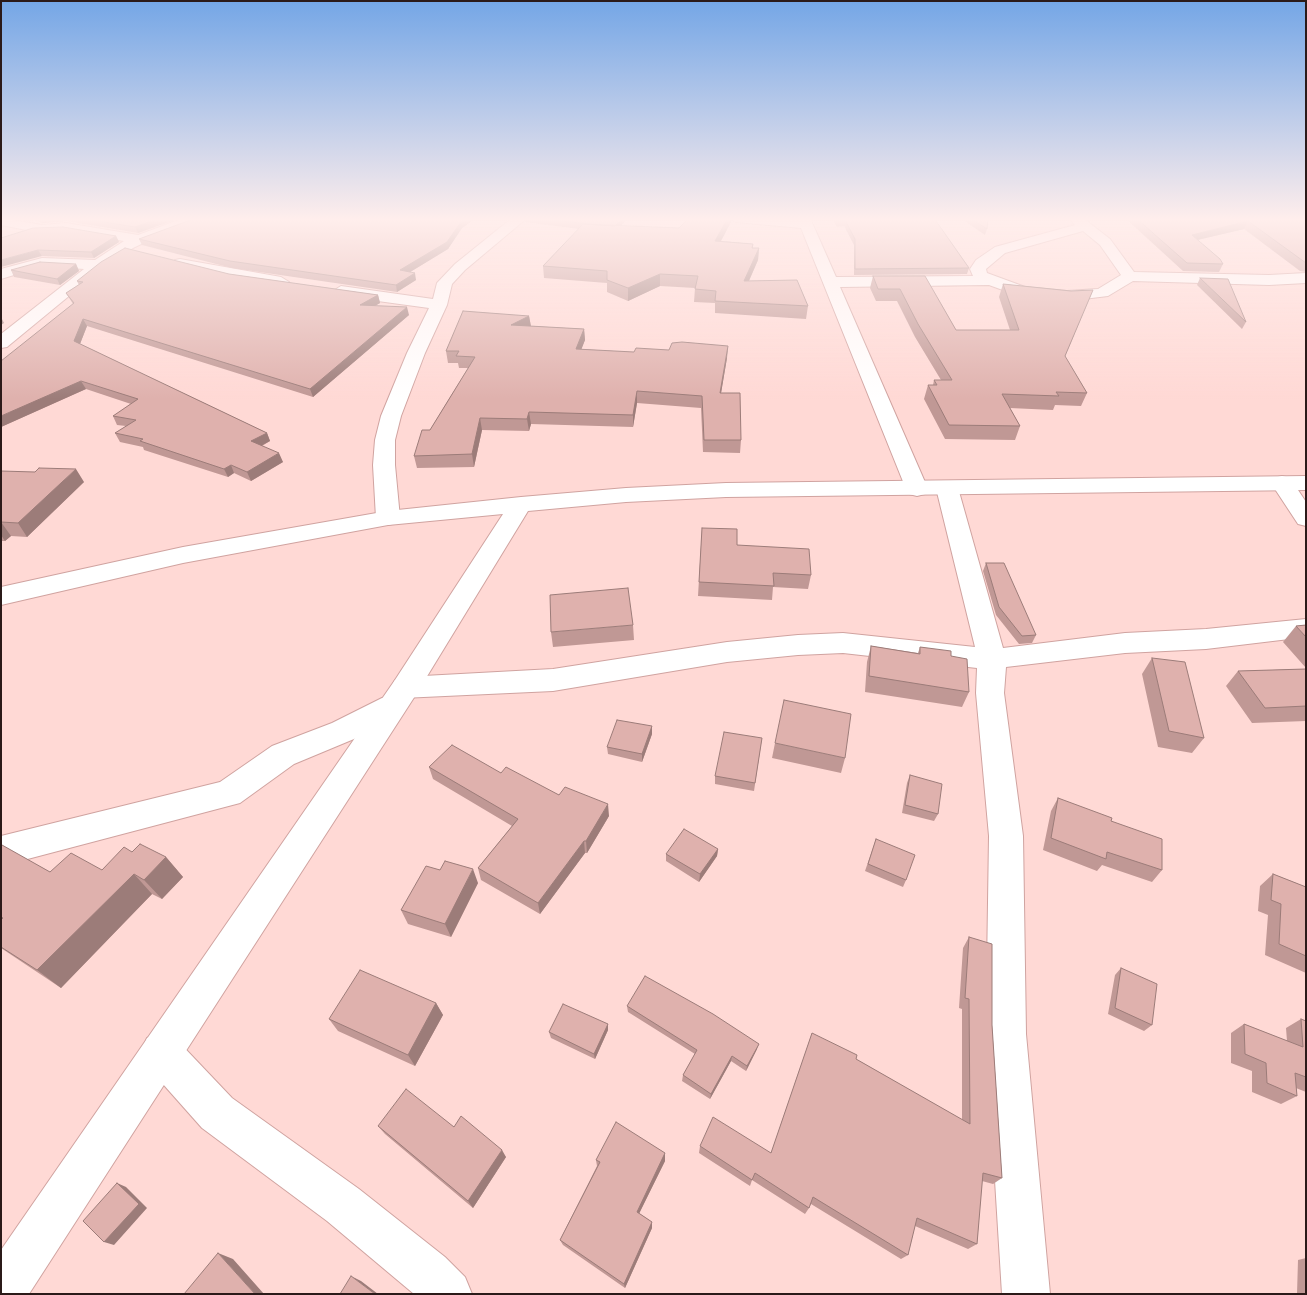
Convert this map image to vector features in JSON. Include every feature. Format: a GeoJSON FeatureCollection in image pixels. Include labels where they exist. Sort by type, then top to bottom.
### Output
{"type":"FeatureCollection","features":[{"type":"Feature","properties":{"kind":"street"},"geometry":{"type":"LineString","coordinates":[[1,343],[81,278]]}},
{"type":"Feature","properties":{"kind":"street"},"geometry":{"type":"LineString","coordinates":[[255,278],[298,285]]}},
{"type":"Feature","properties":{"kind":"street"},"geometry":{"type":"LineString","coordinates":[[388,518],[384,464],[385,440],[391,416],[448,278]]}},
{"type":"Feature","properties":{"kind":"street"},"geometry":{"type":"LineString","coordinates":[[830,278],[932,488],[992,659],[990,694],[1006,836],[1006,1034],[1026,1294]]}},
{"type":"Feature","properties":{"kind":"street"},"geometry":{"type":"LineString","coordinates":[[986,278],[1022,292],[1067,296],[1102,293],[1126,278]]}},
{"type":"Feature","properties":{"kind":"street"},"geometry":{"type":"LineString","coordinates":[[1215,278],[1269,280],[1298,278]]}},
{"type":"Feature","properties":{"kind":"street"},"geometry":{"type":"LineString","coordinates":[[832,282],[989,280]]}},
{"type":"Feature","properties":{"kind":"street"},"geometry":{"type":"LineString","coordinates":[[327,289],[438,305]]}},
{"type":"Feature","properties":{"kind":"street"},"geometry":{"type":"LineString","coordinates":[[1282,483],[1306,519]]}},
{"type":"Feature","properties":{"kind":"street"},"geometry":{"type":"LineString","coordinates":[[1,596],[183,555],[388,518],[626,494],[726,490],[1306,483]]}},
{"type":"Feature","properties":{"kind":"street"},"geometry":{"type":"LineString","coordinates":[[1,1293],[398,697],[522,504]]}},
{"type":"Feature","properties":{"kind":"street"},"geometry":{"type":"LineString","coordinates":[[1,851],[229,793],[283,755],[344,731],[398,697],[553,680],[727,652],[798,645],[844,643],[992,659],[1124,643],[1206,639],[1306,628]]}},
{"type":"Feature","properties":{"kind":"street"},"geometry":{"type":"LineString","coordinates":[[161,1052],[218,1113],[342,1204],[428,1274],[448,1294]]}},
{"type":"Feature","properties":{"kind":"building"},"geometry":{"type":"Polygon","coordinates":[[[80,278],[260,278],[378,295],[360,305],[407,307],[310,389],[83,319],[74,341],[267,433],[251,441],[279,453],[247,472],[231,465],[224,469],[140,441],[143,439],[115,433],[136,420],[113,416],[138,399],[81,381],[1,416],[1,361],[74,303],[66,293],[83,282],[77,281],[80,278]]]}},
{"type":"Feature","properties":{"kind":"building"},"geometry":{"type":"Polygon","coordinates":[[[351,278],[406,278],[396,285],[351,278]]]}},
{"type":"Feature","properties":{"kind":"building"},"geometry":{"type":"Polygon","coordinates":[[[607,278],[650,278],[628,288],[607,278]]]}},
{"type":"Feature","properties":{"kind":"building"},"geometry":{"type":"Polygon","coordinates":[[[697,278],[745,278],[744,281],[797,280],[808,306],[715,301],[716,291],[695,289],[697,278]]]}},
{"type":"Feature","properties":{"kind":"building"},"geometry":{"type":"Polygon","coordinates":[[[874,278],[926,278],[956,330],[1019,330],[1003,284],[1071,291],[1093,290],[1065,356],[1087,393],[1056,392],[1059,396],[1002,394],[1020,426],[949,425],[928,385],[937,385],[934,380],[952,380],[918,324],[900,289],[878,289],[874,278]]]}},
{"type":"Feature","properties":{"kind":"building"},"geometry":{"type":"Polygon","coordinates":[[[1200,278],[1228,279],[1246,322],[1200,278]]]}},
{"type":"Feature","properties":{"kind":"building"},"geometry":{"type":"Polygon","coordinates":[[[463,311],[529,316],[511,325],[584,329],[576,349],[634,352],[636,348],[669,350],[672,343],[682,342],[728,346],[720,393],[740,393],[741,440],[704,440],[702,396],[637,391],[633,415],[529,412],[527,419],[480,418],[472,454],[414,456],[422,430],[430,430],[475,357],[456,356],[459,351],[446,351],[463,311]]]}},
{"type":"Feature","properties":{"kind":"building"},"geometry":{"type":"Polygon","coordinates":[[[39,468],[76,469],[18,523],[1,522],[1,471],[35,472],[39,468]]]}},
{"type":"Feature","properties":{"kind":"building"},"geometry":{"type":"Polygon","coordinates":[[[702,528],[737,529],[737,545],[809,549],[811,575],[773,573],[774,586],[699,582],[702,528]]]}},
{"type":"Feature","properties":{"kind":"building"},"geometry":{"type":"Polygon","coordinates":[[[986,563],[1004,563],[1036,635],[1022,636],[999,607],[986,563]]]}},
{"type":"Feature","properties":{"kind":"building"},"geometry":{"type":"Polygon","coordinates":[[[628,588],[633,625],[551,632],[550,595],[628,588]]]}},
{"type":"Feature","properties":{"kind":"building"},"geometry":{"type":"Polygon","coordinates":[[[1306,625],[1306,637],[1296,626],[1306,625]]]}},
{"type":"Feature","properties":{"kind":"building"},"geometry":{"type":"Polygon","coordinates":[[[871,646],[920,654],[920,647],[951,651],[951,656],[967,659],[969,692],[869,676],[871,646]]]}},
{"type":"Feature","properties":{"kind":"building"},"geometry":{"type":"Polygon","coordinates":[[[1152,658],[1185,662],[1204,738],[1169,731],[1152,658]]]}},
{"type":"Feature","properties":{"kind":"building"},"geometry":{"type":"Polygon","coordinates":[[[1306,669],[1306,706],[1265,708],[1238,671],[1306,669]]]}},
{"type":"Feature","properties":{"kind":"building"},"geometry":{"type":"Polygon","coordinates":[[[784,700],[851,714],[845,758],[775,743],[784,700]]]}},
{"type":"Feature","properties":{"kind":"building"},"geometry":{"type":"Polygon","coordinates":[[[617,720],[652,726],[642,754],[607,747],[617,720]]]}},
{"type":"Feature","properties":{"kind":"building"},"geometry":{"type":"Polygon","coordinates":[[[724,732],[762,738],[755,783],[715,776],[724,732]]]}},
{"type":"Feature","properties":{"kind":"building"},"geometry":{"type":"Polygon","coordinates":[[[452,745],[501,773],[506,767],[559,795],[565,787],[608,804],[586,841],[584,841],[538,903],[478,868],[518,819],[429,767],[452,745]]]}},
{"type":"Feature","properties":{"kind":"building"},"geometry":{"type":"Polygon","coordinates":[[[910,775],[942,784],[938,814],[905,805],[910,775]]]}},
{"type":"Feature","properties":{"kind":"building"},"geometry":{"type":"Polygon","coordinates":[[[1058,798],[1112,818],[1111,821],[1162,839],[1162,870],[1107,852],[1106,859],[1051,838],[1058,798]]]}},
{"type":"Feature","properties":{"kind":"building"},"geometry":{"type":"Polygon","coordinates":[[[684,829],[718,849],[700,874],[666,854],[684,829]]]}},
{"type":"Feature","properties":{"kind":"building"},"geometry":{"type":"Polygon","coordinates":[[[876,839],[915,855],[906,880],[868,864],[876,839]]]}},
{"type":"Feature","properties":{"kind":"building"},"geometry":{"type":"Polygon","coordinates":[[[140,844],[166,857],[144,880],[134,874],[37,970],[1,947],[1,920],[3,918],[1,917],[1,845],[50,872],[71,853],[102,870],[124,847],[132,852],[140,844]]]}},
{"type":"Feature","properties":{"kind":"building"},"geometry":{"type":"Polygon","coordinates":[[[445,861],[473,869],[445,924],[401,910],[426,866],[440,870],[445,861]]]}},
{"type":"Feature","properties":{"kind":"building"},"geometry":{"type":"Polygon","coordinates":[[[1273,874],[1306,887],[1306,956],[1279,944],[1281,904],[1271,900],[1273,874]]]}},
{"type":"Feature","properties":{"kind":"building"},"geometry":{"type":"Polygon","coordinates":[[[969,937],[992,944],[992,1025],[1002,1178],[983,1173],[977,1244],[917,1218],[908,1255],[813,1197],[809,1208],[755,1173],[752,1180],[700,1146],[713,1117],[771,1153],[812,1033],[857,1055],[856,1059],[970,1124],[969,999],[965,998],[969,937]]]}},
{"type":"Feature","properties":{"kind":"building"},"geometry":{"type":"Polygon","coordinates":[[[1121,968],[1157,984],[1152,1025],[1115,1008],[1121,968]]]}},
{"type":"Feature","properties":{"kind":"building"},"geometry":{"type":"Polygon","coordinates":[[[360,970],[436,1003],[408,1055],[329,1019],[360,970]]]}},
{"type":"Feature","properties":{"kind":"building"},"geometry":{"type":"Polygon","coordinates":[[[645,976],[713,1014],[759,1044],[747,1066],[732,1056],[711,1094],[683,1075],[697,1050],[627,1006],[645,976]]]}},
{"type":"Feature","properties":{"kind":"building"},"geometry":{"type":"Polygon","coordinates":[[[563,1004],[608,1024],[594,1054],[549,1032],[563,1004]]]}},
{"type":"Feature","properties":{"kind":"building"},"geometry":{"type":"Polygon","coordinates":[[[1301,1019],[1306,1021],[1306,1077],[1295,1073],[1297,1096],[1267,1083],[1266,1063],[1245,1054],[1244,1024],[1303,1047],[1301,1019]]]}},
{"type":"Feature","properties":{"kind":"building"},"geometry":{"type":"Polygon","coordinates":[[[406,1089],[454,1127],[461,1116],[502,1150],[468,1201],[378,1126],[406,1089]]]}},
{"type":"Feature","properties":{"kind":"building"},"geometry":{"type":"Polygon","coordinates":[[[616,1122],[665,1153],[637,1212],[652,1222],[624,1284],[560,1240],[600,1162],[596,1160],[616,1122]]]}},
{"type":"Feature","properties":{"kind":"building"},"geometry":{"type":"Polygon","coordinates":[[[117,1183],[139,1204],[104,1242],[83,1221],[117,1183]]]}},
{"type":"Feature","properties":{"kind":"building"},"geometry":{"type":"Polygon","coordinates":[[[218,1253],[255,1294],[184,1294],[218,1253]]]}},
{"type":"Feature","properties":{"kind":"building"},"geometry":{"type":"Polygon","coordinates":[[[351,1276],[375,1294],[340,1294],[351,1276]]]}}]}
